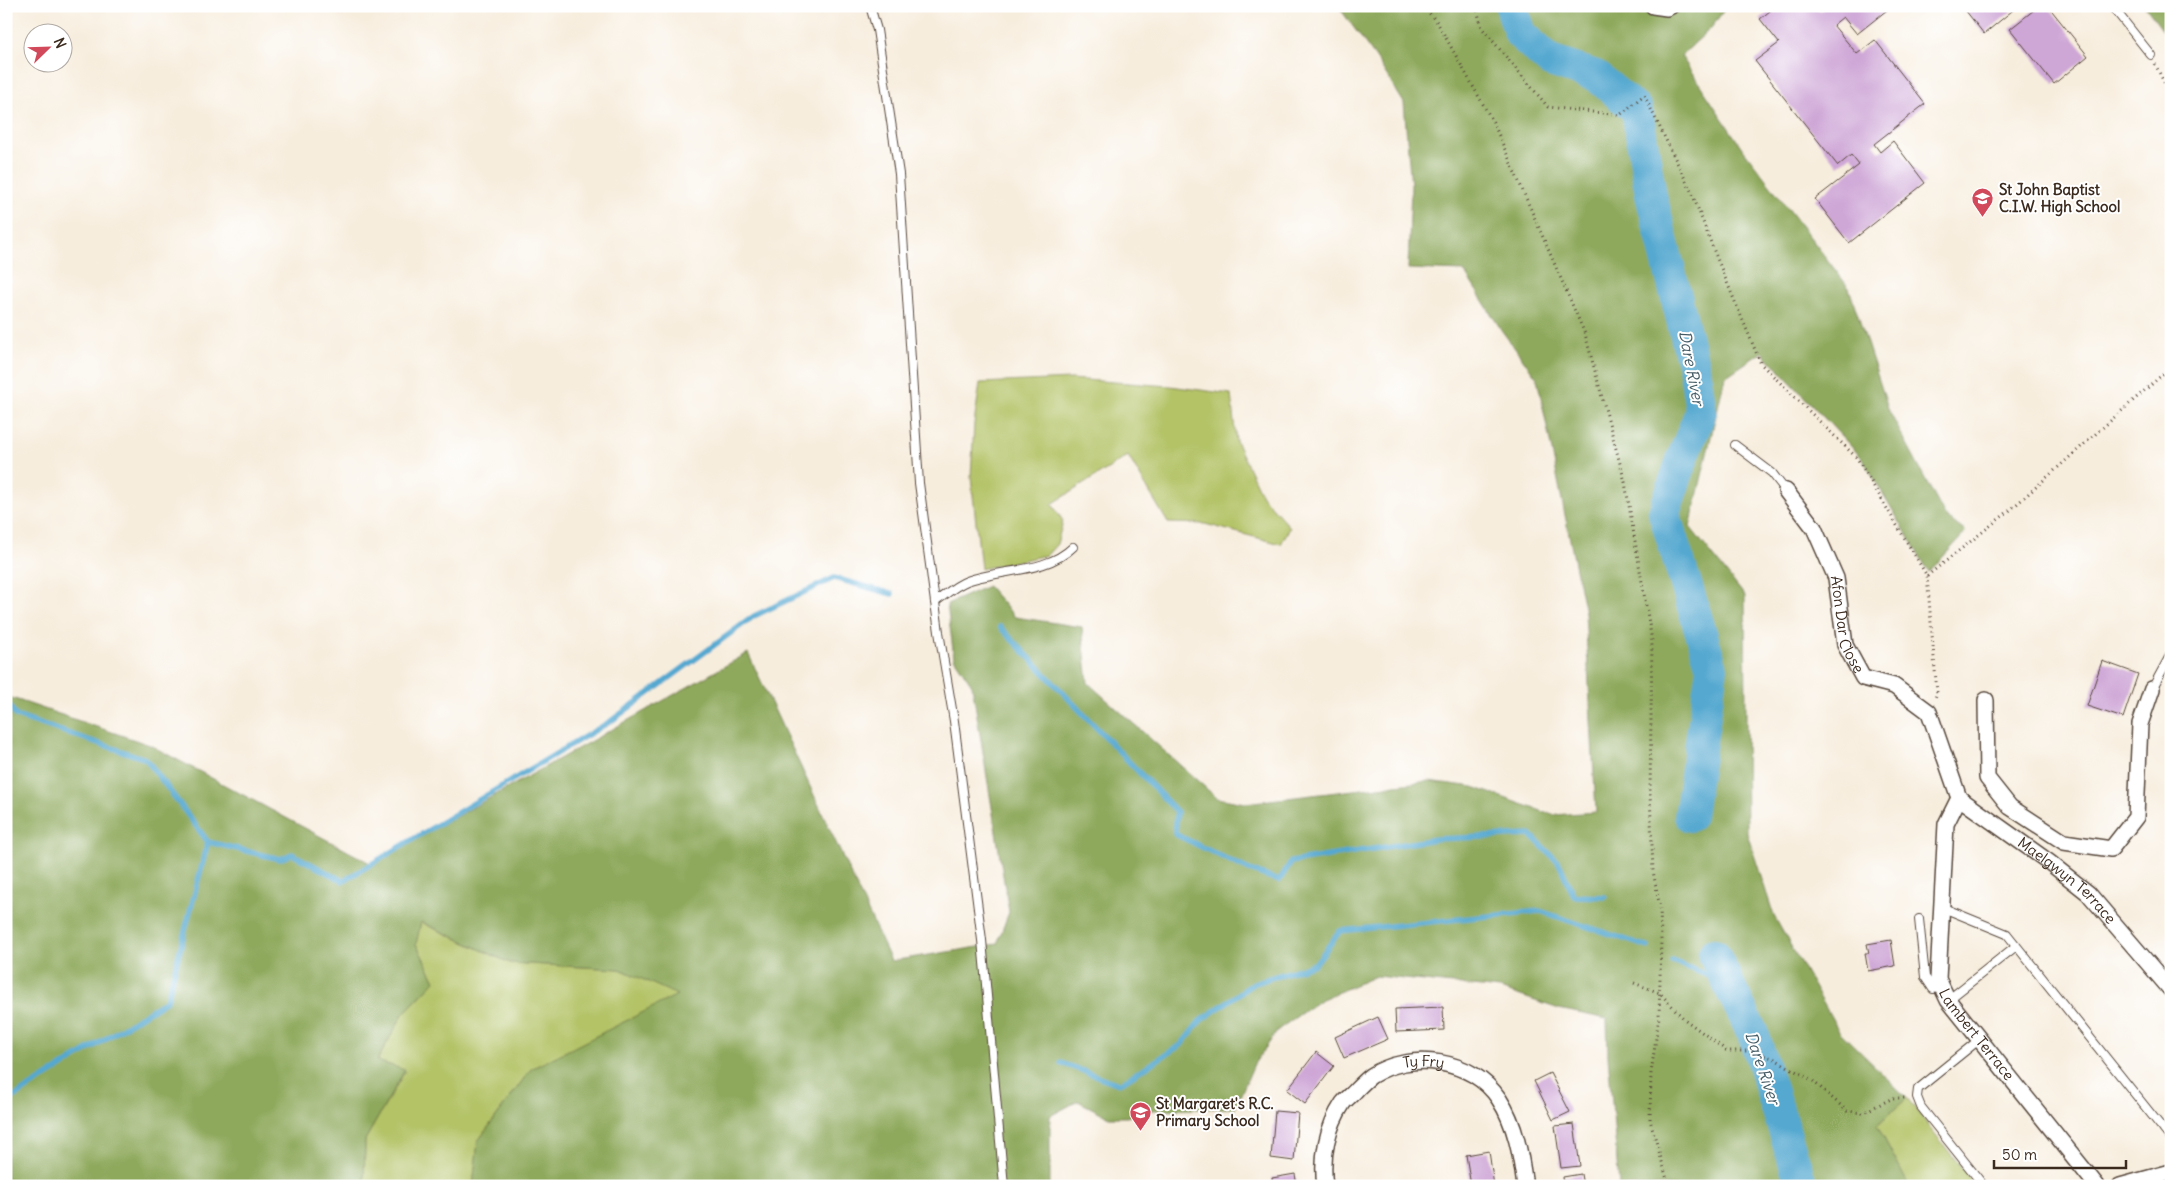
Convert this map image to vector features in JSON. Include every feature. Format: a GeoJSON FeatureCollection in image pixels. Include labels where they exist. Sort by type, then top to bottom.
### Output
{"type":"FeatureCollection","features":[{"type":"Feature","properties":{"kind":"street"},"geometry":{"type":"LineString","coordinates":[[1653,6],[1667,8],[1671,6]]}},
{"type":"Feature","properties":{"kind":"street","name":"Afon Dar Close"},"geometry":{"type":"LineString","coordinates":[[1786,490],[1814,528],[1836,578],[1845,646],[1863,678],[1894,686],[1929,712]]}},
{"type":"Feature","properties":{"kind":"street"},"geometry":{"type":"LineString","coordinates":[[1986,700],[1987,778],[2010,807],[2064,842],[2111,849],[2136,817],[2140,724],[2152,689]]}},
{"type":"Feature","properties":{"kind":"street","name":"Maelgwyn Terrace"},"geometry":{"type":"LineString","coordinates":[[1929,712],[1952,784],[1959,798],[2049,862],[2088,893],[2171,990]]}},
{"type":"Feature","properties":{"kind":"street","name":"Lambert Terrace"},"geometry":{"type":"LineString","coordinates":[[1959,798],[1946,824],[1938,979],[1945,994],[2097,1186]]}},
{"type":"Feature","properties":{"kind":"street"},"geometry":{"type":"LineString","coordinates":[[2049,862],[2056,836]]}},
{"type":"Feature","properties":{"kind":"street","name":"Ty Fry"},"geometry":{"type":"LineString","coordinates":[[1325,1186],[1323,1167],[1329,1133],[1344,1102],[1371,1076],[1403,1063],[1442,1062],[1477,1076],[1499,1098],[1515,1129],[1525,1186]]}},
{"type":"Feature","properties":{"kind":"street"},"geometry":{"type":"LineString","coordinates":[[2120,1186],[2171,1172]]}},
{"type":"Feature","properties":{"kind":"lane"},"geometry":{"type":"LineString","coordinates":[[870,6],[877,30],[899,174],[919,483],[934,602],[954,721],[985,969],[1004,1186]]}},
{"type":"Feature","properties":{"kind":"lane"},"geometry":{"type":"LineString","coordinates":[[2112,6],[2151,55]]}},
{"type":"Feature","properties":{"kind":"lane"},"geometry":{"type":"LineString","coordinates":[[1735,445],[1772,473],[1786,490]]}},
{"type":"Feature","properties":{"kind":"lane"},"geometry":{"type":"LineString","coordinates":[[934,602],[966,581],[1023,569],[1063,557],[1073,547]]}},
{"type":"Feature","properties":{"kind":"lane"},"geometry":{"type":"LineString","coordinates":[[2152,689],[2171,654]]}},
{"type":"Feature","properties":{"kind":"lane"},"geometry":{"type":"LineString","coordinates":[[1942,907],[2007,934],[2171,1139]]}},
{"type":"Feature","properties":{"kind":"lane"},"geometry":{"type":"LineString","coordinates":[[1919,919],[1925,977],[1933,989],[1945,994],[2016,946]]}},
{"type":"Feature","properties":{"kind":"lane"},"geometry":{"type":"LineString","coordinates":[[1980,1039],[1918,1089],[1917,1098],[1921,1107],[1984,1186]]}},
{"type":"Feature","properties":{"kind":"path"},"geometry":{"type":"LineString","coordinates":[[1423,6],[1437,22],[1493,122],[1585,334],[1625,482],[1652,641],[1650,794],[1652,871],[1660,908],[1660,994],[1659,1017],[1651,1073],[1650,1120],[1669,1186]]}},
{"type":"Feature","properties":{"kind":"path"},"geometry":{"type":"LineString","coordinates":[[1476,6],[1482,28],[1548,107],[1620,115],[1644,95],[1692,193],[1761,364],[1857,458],[1927,576],[1937,693],[1929,712]]}},
{"type":"Feature","properties":{"kind":"path"},"geometry":{"type":"LineString","coordinates":[[2151,55],[2165,84],[2171,113]]}},
{"type":"Feature","properties":{"kind":"path"},"geometry":{"type":"LineString","coordinates":[[1927,576],[2009,512],[2171,368]]}},
{"type":"Feature","properties":{"kind":"path"},"geometry":{"type":"LineString","coordinates":[[1634,983],[1660,994],[1684,1019],[1726,1051],[1747,1051],[1773,1058],[1813,1080],[1847,1112],[1862,1113],[1893,1098],[1917,1098]]}},
{"type":"Feature","properties":{"kind":"green space"},"geometry":{"type":"Polygon","coordinates":[[[1338,6],[1727,6],[1711,28],[1681,56],[1742,148],[1849,288],[1889,411],[1945,516],[1966,532],[1929,572],[1862,458],[1762,352],[1725,377],[1690,527],[1745,596],[1747,833],[1774,916],[1839,1031],[1907,1098],[1877,1125],[1909,1186],[1619,1186],[1608,1056],[1607,1019],[1559,1009],[1500,989],[1376,976],[1320,1000],[1279,1029],[1254,1064],[1235,1108],[1152,1110],[1127,1117],[1109,1117],[1078,1101],[1050,1116],[1050,1186],[473,1186],[478,1141],[531,1069],[677,995],[620,969],[510,963],[421,922],[416,944],[435,981],[403,1014],[377,1061],[405,1070],[365,1140],[364,1186],[6,1186],[6,696],[150,745],[372,864],[748,653],[891,961],[997,944],[1009,912],[972,685],[954,658],[947,604],[988,586],[1015,617],[1082,627],[1088,683],[1217,798],[1245,803],[1429,781],[1473,787],[1553,815],[1596,812],[1585,613],[1537,378],[1502,331],[1464,271],[1408,269],[1411,186],[1404,103],[1376,58],[1338,6]]]}},
{"type":"Feature","properties":{"kind":"green space"},"geometry":{"type":"Polygon","coordinates":[[[2145,6],[2171,6],[2171,35],[2168,38],[2145,6]]]}},
{"type":"Feature","properties":{"kind":"green space"},"geometry":{"type":"Polygon","coordinates":[[[1071,379],[1170,386],[1231,394],[1236,441],[1262,496],[1290,527],[1281,544],[1205,524],[1168,523],[1128,456],[1052,504],[1063,521],[1057,544],[1047,555],[981,569],[971,477],[974,424],[980,383],[1071,379]]]}},
{"type":"Feature","properties":{"kind":"green space"},"geometry":{"type":"Polygon","coordinates":[[[420,922],[510,963],[620,969],[678,995],[531,1069],[478,1141],[473,1186],[364,1186],[365,1140],[405,1071],[377,1061],[403,1014],[435,981],[416,944],[420,922]]]}},
{"type":"Feature","properties":{"kind":"green space"},"geometry":{"type":"Polygon","coordinates":[[[1907,1098],[1976,1186],[1909,1186],[1877,1125],[1907,1098]]]}},
{"type":"Feature","properties":{"kind":"building"},"geometry":{"type":"Polygon","coordinates":[[[1776,6],[1816,6],[1820,11],[1826,6],[1892,6],[1857,34],[1843,17],[1833,25],[1857,54],[1875,40],[1925,104],[1874,144],[1880,152],[1893,141],[1925,183],[1849,243],[1815,199],[1859,165],[1851,155],[1838,166],[1755,61],[1779,43],[1760,19],[1776,6]]]}},
{"type":"Feature","properties":{"kind":"building"},"geometry":{"type":"Polygon","coordinates":[[[1962,6],[2018,6],[1984,34],[1962,6]]]}},
{"type":"Feature","properties":{"kind":"building"},"geometry":{"type":"Polygon","coordinates":[[[2039,6],[2048,6],[2088,56],[2054,84],[2010,29],[2039,6]]]}},
{"type":"Feature","properties":{"kind":"building"},"geometry":{"type":"Polygon","coordinates":[[[2102,661],[2138,674],[2123,718],[2087,706],[2102,661]]]}},
{"type":"Feature","properties":{"kind":"building"},"geometry":{"type":"Polygon","coordinates":[[[1891,940],[1895,966],[1868,971],[1865,953],[1869,953],[1867,944],[1891,940]]]}},
{"type":"Feature","properties":{"kind":"building"},"geometry":{"type":"Polygon","coordinates":[[[1443,1007],[1444,1030],[1396,1032],[1395,1009],[1443,1007]]]}},
{"type":"Feature","properties":{"kind":"building"},"geometry":{"type":"Polygon","coordinates":[[[1378,1017],[1388,1039],[1344,1058],[1335,1037],[1378,1017]]]}},
{"type":"Feature","properties":{"kind":"building"},"geometry":{"type":"Polygon","coordinates":[[[1316,1052],[1334,1066],[1305,1104],[1287,1090],[1316,1052]]]}},
{"type":"Feature","properties":{"kind":"building"},"geometry":{"type":"Polygon","coordinates":[[[1550,1073],[1570,1112],[1553,1120],[1534,1081],[1550,1073]]]}},
{"type":"Feature","properties":{"kind":"building"},"geometry":{"type":"Polygon","coordinates":[[[1275,1111],[1298,1113],[1294,1161],[1271,1158],[1275,1111]]]}},
{"type":"Feature","properties":{"kind":"building"},"geometry":{"type":"Polygon","coordinates":[[[1574,1124],[1580,1166],[1561,1168],[1555,1126],[1574,1124]]]}},
{"type":"Feature","properties":{"kind":"building"},"geometry":{"type":"Polygon","coordinates":[[[1489,1151],[1494,1186],[1471,1186],[1466,1155],[1489,1151]]]}},
{"type":"Feature","properties":{"kind":"building"},"geometry":{"type":"Polygon","coordinates":[[[1295,1174],[1297,1186],[1273,1186],[1272,1178],[1295,1174]]]}},
{"type":"Feature","properties":{"kind":"building"},"geometry":{"type":"Polygon","coordinates":[[[1581,1174],[1583,1186],[1564,1186],[1563,1177],[1581,1174]]]}},
{"type":"Feature","properties":{"kind":"waterway","name":"Dare River"},"geometry":{"type":"LineString","coordinates":[[1511,6],[1520,34],[1550,61],[1596,76],[1637,110],[1651,195],[1695,372],[1701,411],[1664,513],[1712,668],[1690,816]]}},
{"type":"Feature","properties":{"kind":"waterway"},"geometry":{"type":"LineString","coordinates":[[6,701],[16,716],[146,759],[208,842],[280,859],[292,854],[343,881],[611,721],[754,616],[834,578],[892,594]]}},
{"type":"Feature","properties":{"kind":"waterway"},"geometry":{"type":"LineString","coordinates":[[1000,627],[1177,812],[1175,834],[1247,869],[1279,881],[1291,862],[1436,839],[1531,835],[1559,863],[1574,896],[1605,897]]}},
{"type":"Feature","properties":{"kind":"waterway"},"geometry":{"type":"LineString","coordinates":[[6,1102],[167,1000],[208,842]]}},
{"type":"Feature","properties":{"kind":"waterway"},"geometry":{"type":"LineString","coordinates":[[1061,1063],[1119,1084],[1181,1045],[1200,1021],[1254,983],[1315,964],[1340,931],[1540,911],[1648,947]]}},
{"type":"Feature","properties":{"kind":"waterway","name":"Dare River"},"geometry":{"type":"LineString","coordinates":[[1714,954],[1754,1036],[1802,1186]]}},
{"type":"Feature","properties":{"kind":"waterway"},"geometry":{"type":"LineString","coordinates":[[1672,961],[1729,984]]}},
{"type":"Feature","properties":{"kind":"place","name":"St John Baptist C.I.W. High School"},"geometry":{"type":"Point","coordinates":[1983,218]}},
{"type":"Feature","properties":{"kind":"place","name":"St Margaret's R.C. Primary School"},"geometry":{"type":"Point","coordinates":[1140,1132]}}]}
